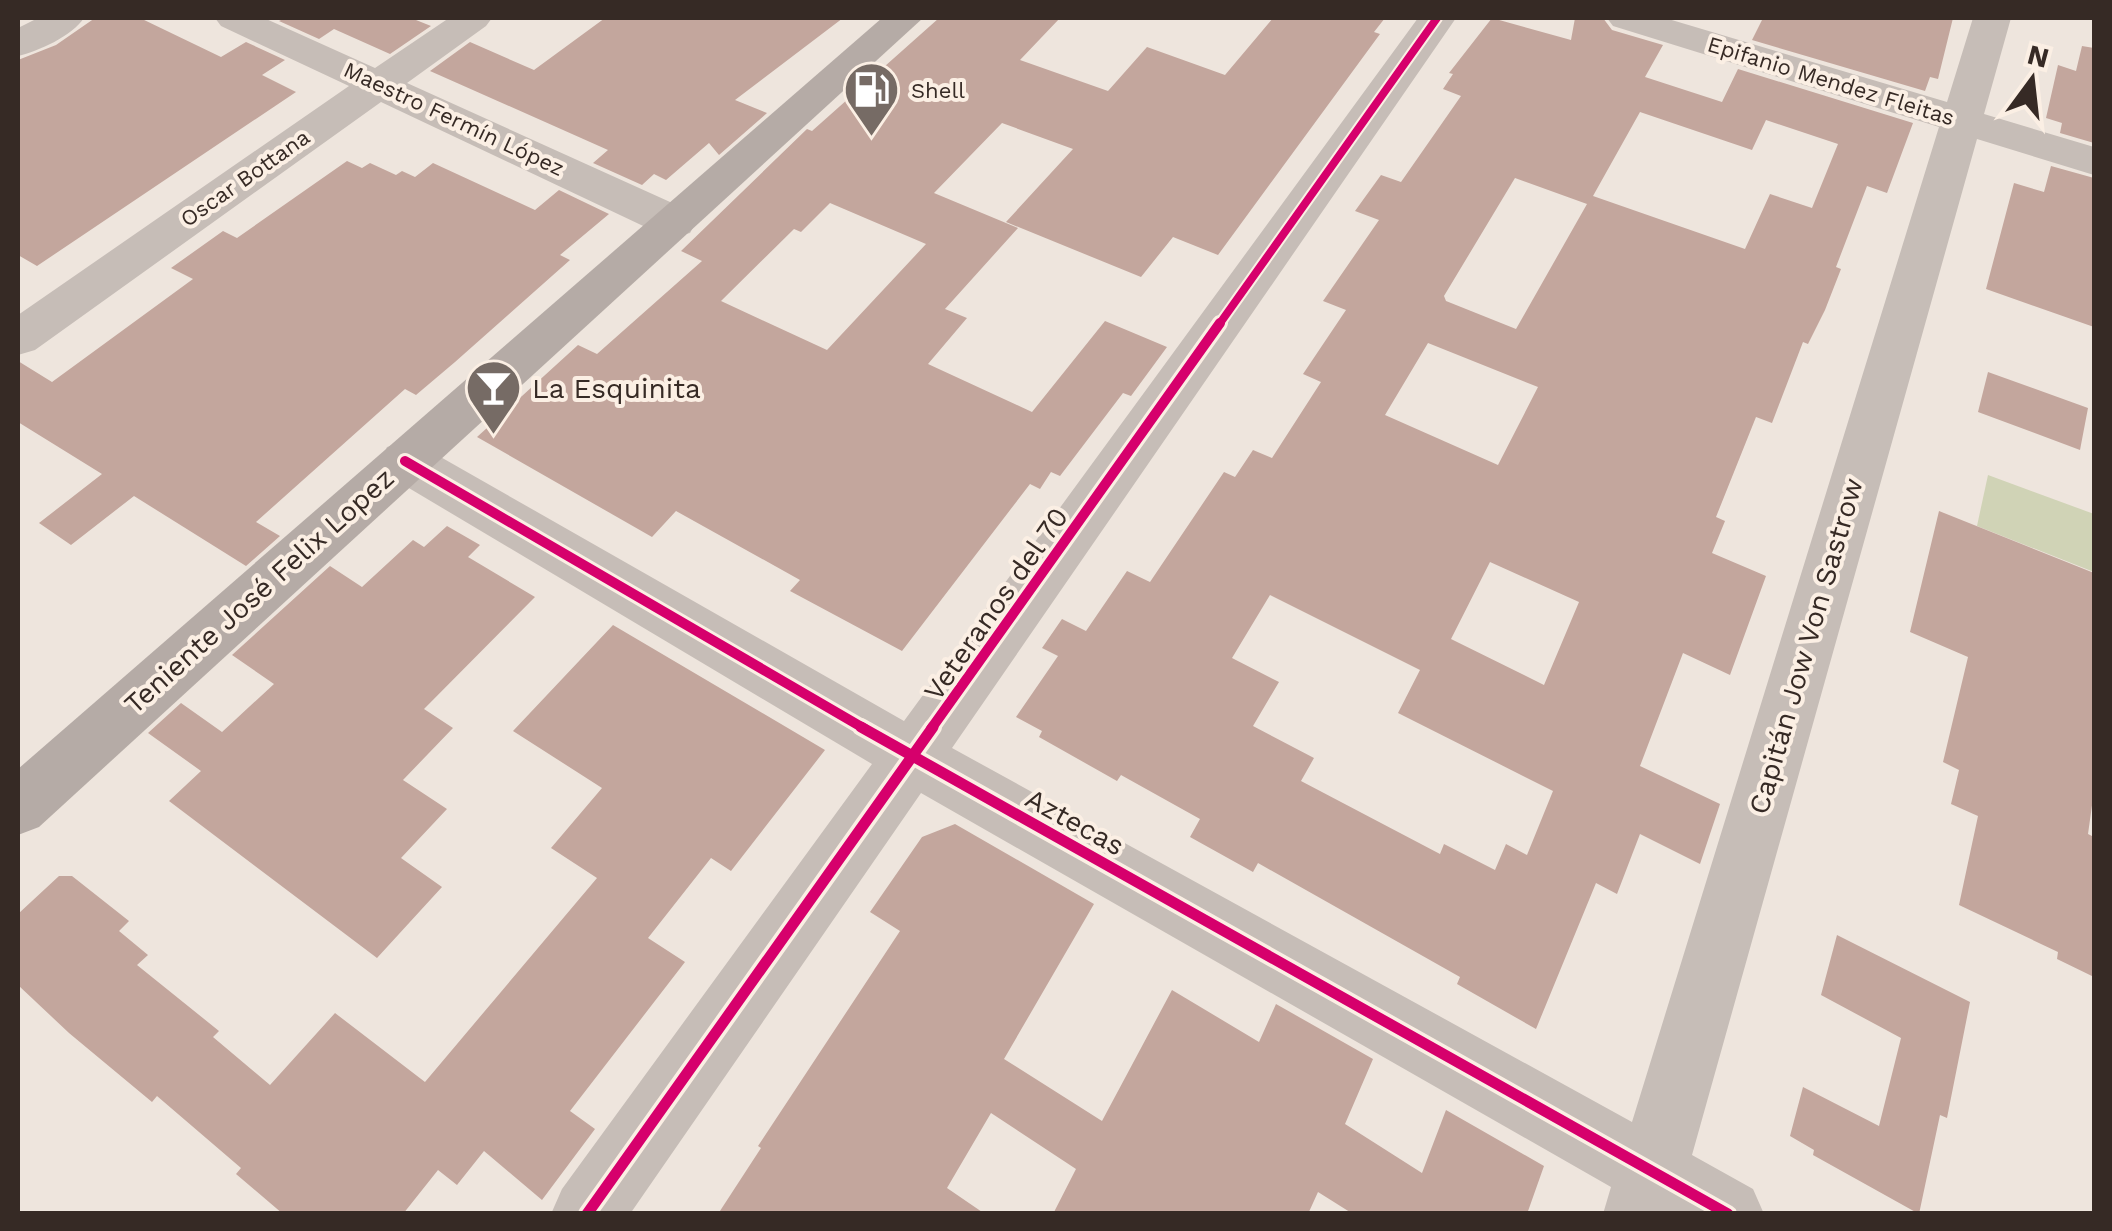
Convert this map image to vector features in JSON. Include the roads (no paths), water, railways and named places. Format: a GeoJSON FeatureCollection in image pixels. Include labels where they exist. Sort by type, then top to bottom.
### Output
{"type":"FeatureCollection","features":[{"type":"Feature","properties":{"kind":"main road","name":"Teniente José Felix Lopez"},"geometry":{"type":"LineString","coordinates":[[18,807],[904,18]]}},
{"type":"Feature","properties":{"kind":"street"},"geometry":{"type":"LineString","coordinates":[[18,44],[64,18]]}},
{"type":"Feature","properties":{"kind":"street","name":"Maestro Fermín López"},"geometry":{"type":"LineString","coordinates":[[234,18],[674,222]]}},
{"type":"Feature","properties":{"kind":"street","name":"Oscar Bottana"},"geometry":{"type":"LineString","coordinates":[[18,338],[473,18]]}},
{"type":"Feature","properties":{"kind":"street","name":"Veteranos del 70"},"geometry":{"type":"LineString","coordinates":[[587,1214],[1437,18]]}},
{"type":"Feature","properties":{"kind":"street","name":"Epifanio Mendez Fleitas"},"geometry":{"type":"LineString","coordinates":[[1626,18],[2094,161]]}},
{"type":"Feature","properties":{"kind":"street","name":"Capitán Jow Von Sastrow"},"geometry":{"type":"LineString","coordinates":[[1646,1192],[1992,18]]}},
{"type":"Feature","properties":{"kind":"street","name":"Aztecas"},"geometry":{"type":"LineString","coordinates":[[405,461],[1646,1192],[1728,1214]]}},
{"type":"Feature","properties":{"kind":"place","name":"Shell"},"geometry":{"type":"Point","coordinates":[872,139]}},
{"type":"Feature","properties":{"kind":"place","name":"La Esquinita"},"geometry":{"type":"Point","coordinates":[493,437]}}]}
